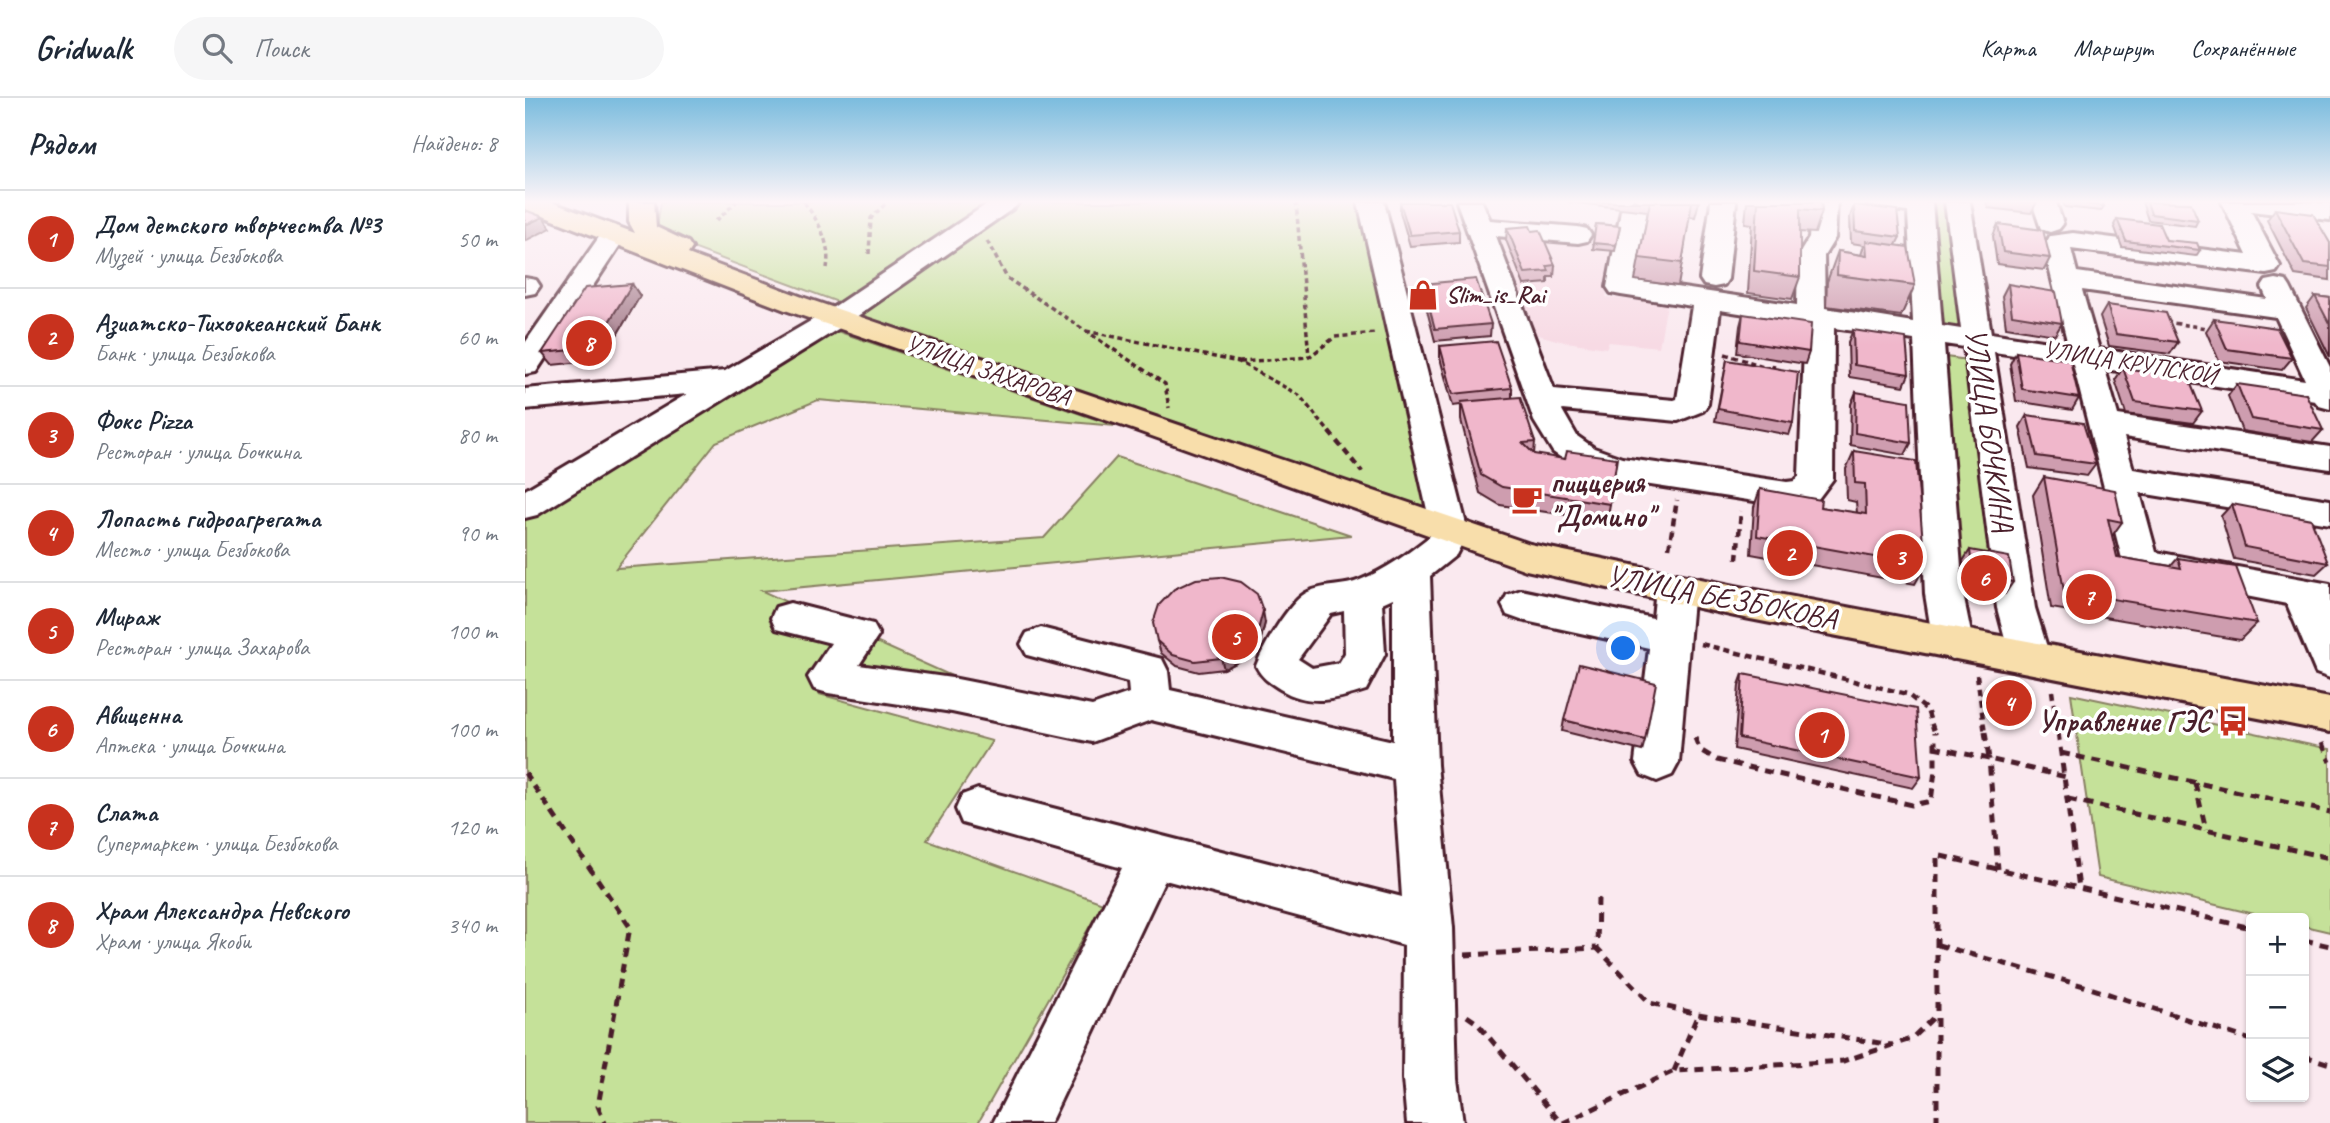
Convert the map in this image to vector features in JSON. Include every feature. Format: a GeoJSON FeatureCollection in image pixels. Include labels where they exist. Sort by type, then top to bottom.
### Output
{"type":"FeatureCollection","features":[{"type":"Feature","properties":{"kind":"main road"},"geometry":{"type":"LineString","coordinates":[[686,250],[817,300],[836,318]]}},
{"type":"Feature","properties":{"kind":"main road","name":"УЛИЦА ЗАХАРОВА"},"geometry":{"type":"LineString","coordinates":[[701,250],[836,318],[1146,423],[1450,532]]}},
{"type":"Feature","properties":{"kind":"main road","name":"УЛИЦА БЕЗБОКОВА"},"geometry":{"type":"LineString","coordinates":[[1450,532],[1526,557],[1675,588],[1965,658],[2325,727]]}},
{"type":"Feature","properties":{"kind":"street"},"geometry":{"type":"LineString","coordinates":[[530,351],[598,250]]}},
{"type":"Feature","properties":{"kind":"street"},"geometry":{"type":"LineString","coordinates":[[525,506],[836,318],[936,250]]}},
{"type":"Feature","properties":{"kind":"street"},"geometry":{"type":"LineString","coordinates":[[1363,596],[1411,571],[1443,546],[1450,532],[1395,343],[1379,250]]}},
{"type":"Feature","properties":{"kind":"street"},"geometry":{"type":"LineString","coordinates":[[1479,250],[1509,344],[1542,398],[1550,421],[1565,444],[1582,456],[1618,469],[1787,494],[1806,491],[1816,479],[1816,315],[1823,250]]}},
{"type":"Feature","properties":{"kind":"street","name":"УЛИЦА КРУПСКОЙ"},"geometry":{"type":"LineString","coordinates":[[1627,250],[1621,287],[1710,289],[1816,315],[2329,395]]}},
{"type":"Feature","properties":{"kind":"street"},"geometry":{"type":"LineString","coordinates":[[1542,398],[1678,411],[1692,404],[1716,250]]}},
{"type":"Feature","properties":{"kind":"street","name":"УЛИЦА БОЧКИНА"},"geometry":{"type":"LineString","coordinates":[[1924,250],[1944,594],[1965,658]]}},
{"type":"Feature","properties":{"kind":"street","name":"УЛИЦА БОЧКИНА"},"geometry":{"type":"LineString","coordinates":[[1965,250],[2016,608],[2041,673]]}},
{"type":"Feature","properties":{"kind":"street"},"geometry":{"type":"LineString","coordinates":[[2058,250],[2141,563],[2316,595],[2330,662]]}},
{"type":"Feature","properties":{"kind":"street"},"geometry":{"type":"LineString","coordinates":[[2141,250],[2266,266]]}},
{"type":"Feature","properties":{"kind":"street"},"geometry":{"type":"LineString","coordinates":[[2258,250],[2329,395]]}},
{"type":"Feature","properties":{"kind":"street"},"geometry":{"type":"LineString","coordinates":[[2064,279],[2287,310]]}},
{"type":"Feature","properties":{"kind":"street"},"geometry":{"type":"LineString","coordinates":[[1395,343],[1441,350]]}},
{"type":"Feature","properties":{"kind":"street"},"geometry":{"type":"LineString","coordinates":[[525,398],[733,380]]}},
{"type":"Feature","properties":{"kind":"street"},"geometry":{"type":"LineString","coordinates":[[2102,423],[2330,458]]}},
{"type":"Feature","properties":{"kind":"street"},"geometry":{"type":"LineString","coordinates":[[2118,478],[2330,512]]}},
{"type":"Feature","properties":{"kind":"street"},"geometry":{"type":"LineString","coordinates":[[1411,571],[1415,765],[1429,958],[1430,1079],[1435,1123]]}},
{"type":"Feature","properties":{"kind":"street"},"geometry":{"type":"LineString","coordinates":[[1657,762],[1688,641],[1675,588]]}},
{"type":"Feature","properties":{"kind":"street"},"geometry":{"type":"LineString","coordinates":[[1521,605],[1688,641]]}},
{"type":"Feature","properties":{"kind":"street"},"geometry":{"type":"LineString","coordinates":[[790,618],[859,635],[828,677],[951,695],[1092,724],[1150,703],[1415,765]]}},
{"type":"Feature","properties":{"kind":"street"},"geometry":{"type":"LineString","coordinates":[[1041,645],[1147,671],[1150,703]]}},
{"type":"Feature","properties":{"kind":"street"},"geometry":{"type":"LineString","coordinates":[[978,809],[1153,855],[1429,958]]}},
{"type":"Feature","properties":{"kind":"street"},"geometry":{"type":"LineString","coordinates":[[1021,1123],[1153,855]]}},
{"type":"Feature","properties":{"kind":"path"},"geometry":{"type":"LineString","coordinates":[[827,250],[827,268]]}},
{"type":"Feature","properties":{"kind":"path"},"geometry":{"type":"LineString","coordinates":[[869,250],[869,254]]}},
{"type":"Feature","properties":{"kind":"path"},"geometry":{"type":"LineString","coordinates":[[992,250],[1007,278],[1165,384],[1170,414]]}},
{"type":"Feature","properties":{"kind":"path"},"geometry":{"type":"LineString","coordinates":[[1300,250],[1309,357]]}},
{"type":"Feature","properties":{"kind":"path"},"geometry":{"type":"LineString","coordinates":[[2156,321],[2219,330]]}},
{"type":"Feature","properties":{"kind":"path"},"geometry":{"type":"LineString","coordinates":[[1086,331],[1239,362],[1309,357],[1335,337],[1395,343]]}},
{"type":"Feature","properties":{"kind":"path"},"geometry":{"type":"LineString","coordinates":[[1700,346],[1773,369],[1774,361]]}},
{"type":"Feature","properties":{"kind":"path"},"geometry":{"type":"LineString","coordinates":[[1239,362],[1299,395],[1363,473]]}},
{"type":"Feature","properties":{"kind":"path"},"geometry":{"type":"LineString","coordinates":[[1669,548],[1680,478]]}},
{"type":"Feature","properties":{"kind":"path"},"geometry":{"type":"LineString","coordinates":[[1737,559],[1742,487]]}},
{"type":"Feature","properties":{"kind":"path"},"geometry":{"type":"LineString","coordinates":[[1688,641],[1703,659]]}},
{"type":"Feature","properties":{"kind":"path"},"geometry":{"type":"LineString","coordinates":[[1688,641],[1907,694],[1922,703],[1933,719],[1935,788],[1931,801],[1912,804],[1717,760],[1700,750],[1690,726]]}},
{"type":"Feature","properties":{"kind":"path"},"geometry":{"type":"LineString","coordinates":[[1965,658],[1989,759],[1998,869]]}},
{"type":"Feature","properties":{"kind":"path"},"geometry":{"type":"LineString","coordinates":[[2041,673],[2066,777],[2079,888]]}},
{"type":"Feature","properties":{"kind":"path"},"geometry":{"type":"LineString","coordinates":[[2325,727],[2330,762]]}},
{"type":"Feature","properties":{"kind":"path"},"geometry":{"type":"LineString","coordinates":[[1934,747],[2066,777]]}},
{"type":"Feature","properties":{"kind":"path"},"geometry":{"type":"LineString","coordinates":[[2061,754],[2330,812]]}},
{"type":"Feature","properties":{"kind":"path"},"geometry":{"type":"LineString","coordinates":[[525,773],[630,927],[598,1106],[605,1123]]}},
{"type":"Feature","properties":{"kind":"path"},"geometry":{"type":"LineString","coordinates":[[2195,783],[2206,830]]}},
{"type":"Feature","properties":{"kind":"path"},"geometry":{"type":"LineString","coordinates":[[2068,799],[2330,858]]}},
{"type":"Feature","properties":{"kind":"path"},"geometry":{"type":"LineString","coordinates":[[1937,1123],[1937,855],[2246,927]]}},
{"type":"Feature","properties":{"kind":"path"},"geometry":{"type":"LineString","coordinates":[[1598,898],[1597,948],[1650,1003],[1698,1014],[1893,1045]]}},
{"type":"Feature","properties":{"kind":"path"},"geometry":{"type":"LineString","coordinates":[[2309,941],[2330,946]]}},
{"type":"Feature","properties":{"kind":"path"},"geometry":{"type":"LineString","coordinates":[[1938,945],[2084,986],[2248,1039]]}},
{"type":"Feature","properties":{"kind":"path"},"geometry":{"type":"LineString","coordinates":[[1429,958],[1597,948]]}},
{"type":"Feature","properties":{"kind":"path"},"geometry":{"type":"LineString","coordinates":[[1429,958],[1477,1023],[1562,1123],[1674,1071],[1843,1060],[1911,1039],[1937,1015]]}},
{"type":"Feature","properties":{"kind":"path"},"geometry":{"type":"LineString","coordinates":[[1674,1071],[1698,1014]]}},
{"type":"Feature","properties":{"kind":"path"},"geometry":{"type":"LineString","coordinates":[[2309,1058],[2330,1064]]}},
{"type":"Feature","properties":{"kind":"shaded area"},"geometry":{"type":"Polygon","coordinates":[[[1504,250],[1615,250],[1606,297],[1667,304],[1659,347],[1609,342],[1606,348],[1535,334],[1504,250]]]}},
{"type":"Feature","properties":{"kind":"green space"},"geometry":{"type":"Polygon","coordinates":[[[698,250],[922,250],[843,304],[698,250]]]}},
{"type":"Feature","properties":{"kind":"green space"},"geometry":{"type":"Polygon","coordinates":[[[936,250],[1382,250],[1450,532],[836,318],[936,250]]]}},
{"type":"Feature","properties":{"kind":"green space"},"geometry":{"type":"Polygon","coordinates":[[[1931,250],[1963,250],[1977,332],[1940,327],[1931,250]]]}},
{"type":"Feature","properties":{"kind":"green space"},"geometry":{"type":"Polygon","coordinates":[[[834,330],[1116,426],[818,400],[716,442],[616,568],[1044,538],[1117,457],[1351,535],[762,591],[994,695],[819,694],[992,741],[927,840],[1103,903],[978,1123],[525,1123],[525,520],[834,330]]]}},
{"type":"Feature","properties":{"kind":"green space"},"geometry":{"type":"Polygon","coordinates":[[[1938,356],[1975,361],[2008,568],[1962,560],[1938,356]]]}},
{"type":"Feature","properties":{"kind":"green space"},"geometry":{"type":"Polygon","coordinates":[[[2071,694],[2330,749],[2330,932],[2309,927],[2309,913],[2250,913],[2098,877],[2071,694]]]}},
{"type":"Feature","properties":{"kind":"building"},"geometry":{"type":"Polygon","coordinates":[[[1516,250],[1548,250],[1555,265],[1547,266],[1549,271],[1525,273],[1516,250]]]}},
{"type":"Feature","properties":{"kind":"building"},"geometry":{"type":"Polygon","coordinates":[[[1641,250],[1684,250],[1682,263],[1639,258],[1641,250]]]}},
{"type":"Feature","properties":{"kind":"building"},"geometry":{"type":"Polygon","coordinates":[[[1755,250],[1800,250],[1800,277],[1754,271],[1755,250]]]}},
{"type":"Feature","properties":{"kind":"building"},"geometry":{"type":"Polygon","coordinates":[[[1867,250],[1909,250],[1915,285],[1837,275],[1838,251],[1867,256],[1867,250]]]}},
{"type":"Feature","properties":{"kind":"building"},"geometry":{"type":"Polygon","coordinates":[[[2003,250],[2048,250],[2050,258],[2003,250]]]}},
{"type":"Feature","properties":{"kind":"building"},"geometry":{"type":"Polygon","coordinates":[[[2297,250],[2330,250],[2330,267],[2304,264],[2297,250]]]}},
{"type":"Feature","properties":{"kind":"building"},"geometry":{"type":"Polygon","coordinates":[[[1476,279],[1491,324],[1435,329],[1423,284],[1476,279]]]}},
{"type":"Feature","properties":{"kind":"building"},"geometry":{"type":"Polygon","coordinates":[[[632,284],[593,348],[542,353],[585,288],[632,284]]]}},
{"type":"Feature","properties":{"kind":"building"},"geometry":{"type":"Polygon","coordinates":[[[2008,284],[2056,292],[2062,323],[2012,315],[2008,284]]]}},
{"type":"Feature","properties":{"kind":"building"},"geometry":{"type":"Polygon","coordinates":[[[2315,296],[2330,298],[2330,325],[2315,296]]]}},
{"type":"Feature","properties":{"kind":"building"},"geometry":{"type":"Polygon","coordinates":[[[2107,305],[2166,313],[2178,342],[2116,334],[2107,305]]]}},
{"type":"Feature","properties":{"kind":"building"},"geometry":{"type":"Polygon","coordinates":[[[1743,314],[1811,324],[1809,352],[1740,341],[1743,314]]]}},
{"type":"Feature","properties":{"kind":"building"},"geometry":{"type":"Polygon","coordinates":[[[2214,319],[2277,328],[2292,358],[2227,349],[2214,319]]]}},
{"type":"Feature","properties":{"kind":"building"},"geometry":{"type":"Polygon","coordinates":[[[1853,330],[1906,338],[1909,374],[1854,365],[1853,330]]]}},
{"type":"Feature","properties":{"kind":"building"},"geometry":{"type":"Polygon","coordinates":[[[1496,341],[1512,388],[1453,394],[1440,346],[1496,341]]]}},
{"type":"Feature","properties":{"kind":"building"},"geometry":{"type":"Polygon","coordinates":[[[2016,352],[2070,360],[2079,398],[2022,389],[2016,352]]]}},
{"type":"Feature","properties":{"kind":"building"},"geometry":{"type":"Polygon","coordinates":[[[1727,360],[1798,372],[1793,423],[1718,409],[1727,360]]]}},
{"type":"Feature","properties":{"kind":"building"},"geometry":{"type":"Polygon","coordinates":[[[2123,368],[2188,377],[2202,411],[2135,402],[2123,368]]]}},
{"type":"Feature","properties":{"kind":"building"},"geometry":{"type":"Polygon","coordinates":[[[2237,384],[2306,394],[2323,430],[2251,419],[2237,384]]]}},
{"type":"Feature","properties":{"kind":"building"},"geometry":{"type":"Polygon","coordinates":[[[1856,392],[1909,401],[1911,443],[1855,433],[1856,392]]]}},
{"type":"Feature","properties":{"kind":"building"},"geometry":{"type":"Polygon","coordinates":[[[1520,397],[1535,442],[1523,443],[1534,454],[1565,459],[1567,451],[1617,458],[1610,504],[1502,487],[1481,475],[1461,402],[1520,397]]]}},
{"type":"Feature","properties":{"kind":"building"},"geometry":{"type":"Polygon","coordinates":[[[2027,415],[2083,423],[2096,464],[2037,456],[2027,415]]]}},
{"type":"Feature","properties":{"kind":"building"},"geometry":{"type":"Polygon","coordinates":[[[1854,451],[1916,461],[1925,566],[1757,536],[1760,489],[1821,500],[1820,507],[1866,514],[1865,484],[1855,483],[1854,451]]]}},
{"type":"Feature","properties":{"kind":"building"},"geometry":{"type":"Polygon","coordinates":[[[2044,477],[2115,490],[2122,522],[2108,519],[2117,557],[2181,568],[2178,558],[2236,567],[2257,623],[2064,591],[2044,477]]]}},
{"type":"Feature","properties":{"kind":"building"},"geometry":{"type":"Polygon","coordinates":[[[2232,504],[2311,519],[2328,563],[2245,547],[2232,504]]]}},
{"type":"Feature","properties":{"kind":"building"},"geometry":{"type":"Polygon","coordinates":[[[1970,550],[2009,557],[2013,582],[1973,575],[1970,550]]]}},
{"type":"Feature","properties":{"kind":"building"},"geometry":{"type":"Polygon","coordinates":[[[1220,577],[1241,582],[1257,594],[1263,611],[1258,630],[1243,647],[1221,658],[1195,661],[1173,655],[1157,641],[1153,623],[1159,605],[1174,589],[1196,579],[1220,577]]]}},
{"type":"Feature","properties":{"kind":"building"},"geometry":{"type":"Polygon","coordinates":[[[1579,664],[1656,683],[1645,740],[1564,720],[1579,664]]]}},
{"type":"Feature","properties":{"kind":"building"},"geometry":{"type":"Polygon","coordinates":[[[1743,674],[1916,709],[1921,777],[1739,738],[1743,674]]]}},
{"type":"Feature","properties":{"kind":"place","name":"Slim_is_Rai"},"geometry":{"type":"Point","coordinates":[1423,295]}},
{"type":"Feature","properties":{"kind":"place","name":"Храм Александра Невского"},"geometry":{"type":"Point","coordinates":[589,343]}},
{"type":"Feature","properties":{"kind":"place","name":"пиццерия \"Домино\""},"geometry":{"type":"Point","coordinates":[1527,499]}},
{"type":"Feature","properties":{"kind":"place","name":"Азиатско-Тихоокеанский Банк"},"geometry":{"type":"Point","coordinates":[1790,553]}},
{"type":"Feature","properties":{"kind":"place","name":"Фокс Pizza"},"geometry":{"type":"Point","coordinates":[1900,557]}},
{"type":"Feature","properties":{"kind":"place","name":"Авиценна"},"geometry":{"type":"Point","coordinates":[1984,578]}},
{"type":"Feature","properties":{"kind":"place","name":"Слата"},"geometry":{"type":"Point","coordinates":[2089,597]}},
{"type":"Feature","properties":{"kind":"place","name":"Мираж"},"geometry":{"type":"Point","coordinates":[1235,637]}},
{"type":"Feature","properties":{"kind":"place","name":"Лопасть гидроагрегата"},"geometry":{"type":"Point","coordinates":[2009,703]}},
{"type":"Feature","properties":{"kind":"place","name":"Управление ГЭС"},"geometry":{"type":"Point","coordinates":[2233,721]}},
{"type":"Feature","properties":{"kind":"place","name":"Дом детского творчества №3"},"geometry":{"type":"Point","coordinates":[1822,735]}}]}
